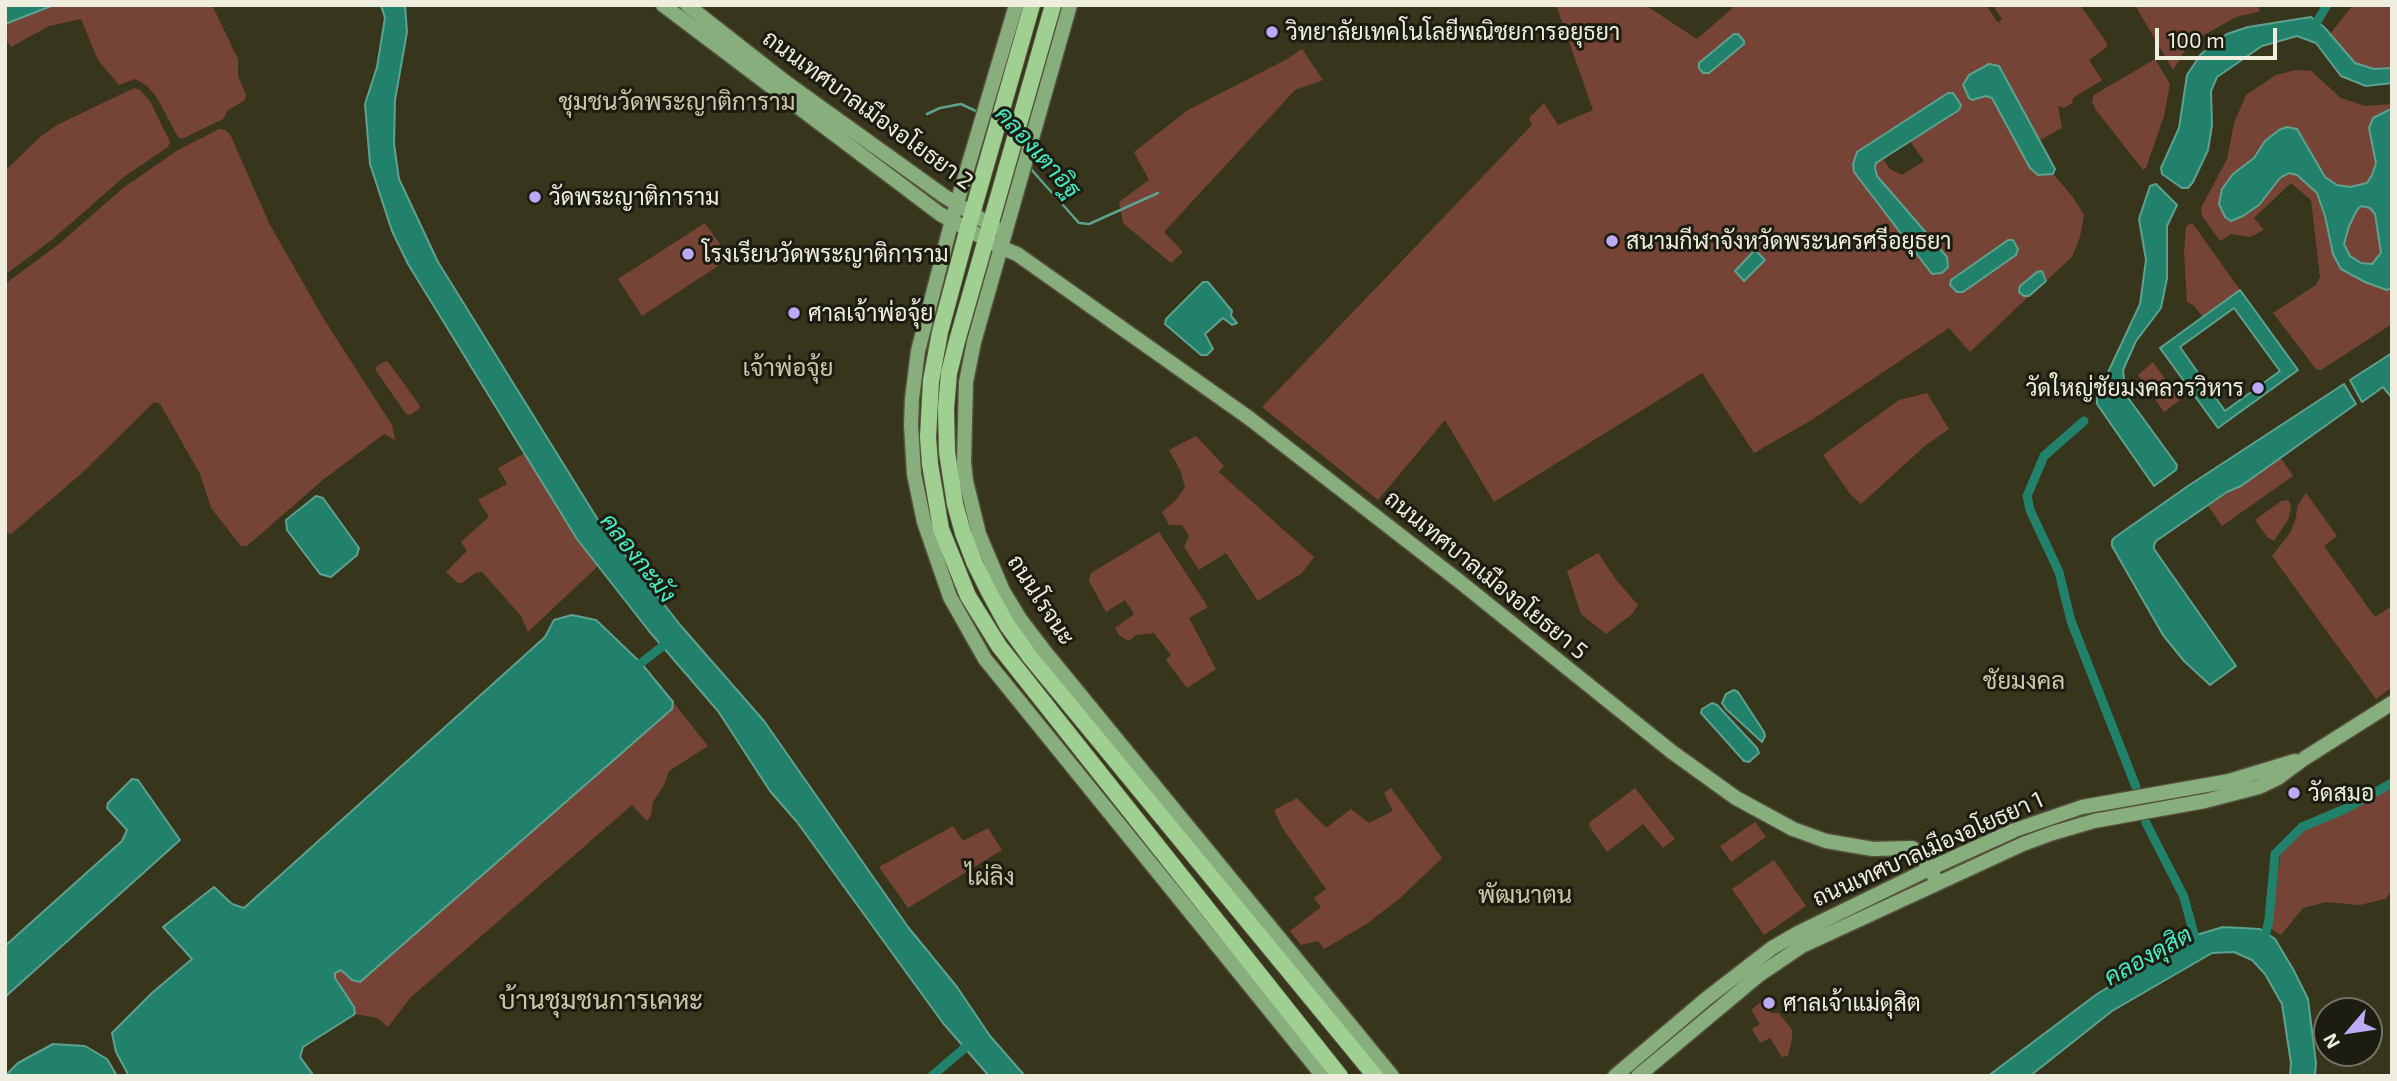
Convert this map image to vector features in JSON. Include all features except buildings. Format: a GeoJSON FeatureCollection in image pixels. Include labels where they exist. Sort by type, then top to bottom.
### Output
{"type":"FeatureCollection","features":[{"type":"Feature","properties":{"kind":"main road","name":"ถนนเทศบาลเมืองอโยธยา 2"},"geometry":{"type":"LineString","coordinates":[[663,5],[926,203],[968,228],[989,232]]}},
{"type":"Feature","properties":{"kind":"main road","name":"ถนนเทศบาลเมืองอโยธยา 2"},"geometry":{"type":"LineString","coordinates":[[687,5],[788,84],[965,208],[989,232]]}},
{"type":"Feature","properties":{"kind":"main road"},"geometry":{"type":"LineString","coordinates":[[1016,5],[981,127],[965,208],[968,228],[940,332],[931,381],[928,425],[930,464],[933,495],[942,529],[968,596],[999,646],[1340,1076]]}},
{"type":"Feature","properties":{"kind":"main road"},"geometry":{"type":"LineString","coordinates":[[1032,5],[993,140],[965,208],[952,220],[918,351],[911,425],[919,503],[931,547],[950,597],[976,646],[1323,1076]]}},
{"type":"Feature","properties":{"kind":"main road","name":"ถนนโรจนะ"},"geometry":{"type":"LineString","coordinates":[[1053,5],[957,341],[946,396],[948,465],[963,533],[975,564],[1007,625],[1031,658],[1166,820],[1392,1076]]}},
{"type":"Feature","properties":{"kind":"main road","name":"ถนนโรจนะ"},"geometry":{"type":"LineString","coordinates":[[1070,5],[974,342],[964,404],[966,481],[986,555],[1003,591],[1039,644],[1267,932],[1308,992],[1375,1076]]}},
{"type":"Feature","properties":{"kind":"main road","name":"ถนนเทศบาลเมืองอโยธยา 5"},"geometry":{"type":"LineString","coordinates":[[989,232],[1249,418],[1459,581],[1672,752],[1736,798],[1793,829],[1826,842],[1872,849],[1912,848],[1920,853],[1938,883]]}},
{"type":"Feature","properties":{"kind":"main road","name":"ถนนเทศบาลเมืองอโยธยา 1"},"geometry":{"type":"LineString","coordinates":[[1638,1076],[1781,959],[1802,946],[2053,833],[2094,821],[2205,801],[2259,788],[2392,703]]}},
{"type":"Feature","properties":{"kind":"main road","name":"ถนนเทศบาลเมืองอโยธยา 1"},"geometry":{"type":"LineString","coordinates":[[1615,1076],[1706,999],[1772,948],[1931,868],[2015,830],[2082,807],[2229,781],[2305,758]]}},
{"type":"Feature","properties":{"kind":"main road"},"geometry":{"type":"LineString","coordinates":[[1149,834],[1166,820]]}},
{"type":"Feature","properties":{"kind":"main road"},"geometry":{"type":"LineString","coordinates":[[1308,992],[1323,1021],[1364,1076]]}},
{"type":"Feature","properties":{"kind":"shaded area"},"geometry":{"type":"Polygon","coordinates":[[[54,5],[212,5],[238,59],[238,76],[246,95],[245,100],[228,110],[223,119],[182,139],[178,137],[156,96],[146,85],[135,79],[119,85],[98,60],[81,19],[49,26],[11,47],[5,38],[5,24],[54,5]]]}},
{"type":"Feature","properties":{"kind":"shaded area","name":"สนามกีฬาจังหวัดพระนครศรีอยุธยา"},"geometry":{"type":"Polygon","coordinates":[[[1556,5],[1645,5],[1697,39],[1736,5],[1986,5],[1998,23],[2002,19],[1993,5],[2080,5],[2107,43],[2107,47],[2089,60],[2102,80],[2073,98],[2072,103],[2064,108],[2058,106],[2062,128],[2040,140],[1999,66],[1987,96],[1992,98],[2030,168],[2038,175],[2053,174],[2084,215],[2080,237],[2072,257],[2046,281],[2046,276],[2019,292],[2029,296],[1970,352],[1949,328],[1810,421],[1754,453],[1702,373],[1494,502],[1445,420],[1378,500],[1262,407],[1532,125],[1529,118],[1544,103],[1558,125],[1593,110],[1556,5]],[[1959,110],[1858,152],[1877,176],[1876,164],[1883,159],[1890,169],[1902,175],[1924,161],[1910,141],[1959,110]]]}},
{"type":"Feature","properties":{"kind":"shaded area"},"geometry":{"type":"Polygon","coordinates":[[[2135,5],[2256,5],[2260,9],[2258,12],[2236,17],[2202,36],[2187,47],[2173,70],[2135,5]]]}},
{"type":"Feature","properties":{"kind":"shaded area"},"geometry":{"type":"Polygon","coordinates":[[[2353,5],[2392,5],[2392,68],[2374,69],[2355,63],[2330,34],[2353,5]]]}},
{"type":"Feature","properties":{"kind":"shaded area"},"geometry":{"type":"Polygon","coordinates":[[[1302,49],[1323,80],[1295,90],[1164,232],[1183,252],[1171,263],[1123,223],[1119,202],[1149,180],[1134,152],[1188,110],[1302,49]]]}},
{"type":"Feature","properties":{"kind":"shaded area"},"geometry":{"type":"Polygon","coordinates":[[[2155,59],[2170,84],[2164,116],[2143,170],[2092,102],[2094,95],[2155,59]]]}},
{"type":"Feature","properties":{"kind":"shaded area"},"geometry":{"type":"Polygon","coordinates":[[[2296,70],[2311,71],[2341,98],[2365,106],[2392,104],[2392,110],[2369,128],[2376,163],[2367,183],[2350,187],[2337,185],[2325,177],[2304,139],[2279,130],[2265,141],[2254,158],[2233,174],[2259,205],[2280,178],[2289,173],[2297,175],[2317,193],[2333,254],[2386,290],[2392,288],[2392,324],[2321,370],[2316,369],[2273,313],[2316,285],[2320,277],[2311,200],[2291,183],[2254,218],[2264,230],[2250,237],[2231,234],[2220,241],[2202,216],[2201,208],[2227,159],[2234,123],[2246,95],[2276,75],[2296,70]]]}},
{"type":"Feature","properties":{"kind":"shaded area"},"geometry":{"type":"Polygon","coordinates":[[[134,88],[140,90],[150,101],[170,142],[168,147],[125,176],[54,238],[5,275],[5,171],[40,137],[57,125],[134,88]]]}},
{"type":"Feature","properties":{"kind":"shaded area"},"geometry":{"type":"Polygon","coordinates":[[[219,129],[230,134],[269,223],[325,321],[392,425],[395,440],[384,434],[324,479],[247,546],[241,546],[211,508],[200,474],[160,404],[154,402],[82,473],[11,534],[5,532],[5,284],[59,244],[123,188],[178,150],[219,129]]]}},
{"type":"Feature","properties":{"kind":"shaded area"},"geometry":{"type":"Polygon","coordinates":[[[2361,206],[2370,208],[2375,214],[2381,253],[2372,265],[2361,263],[2350,256],[2344,244],[2349,227],[2361,206]]]}},
{"type":"Feature","properties":{"kind":"shaded area"},"geometry":{"type":"Polygon","coordinates":[[[705,223],[730,258],[642,316],[618,279],[705,223]]]}},
{"type":"Feature","properties":{"kind":"shaded area"},"geometry":{"type":"Polygon","coordinates":[[[2193,224],[2240,290],[2203,317],[2187,302],[2184,253],[2186,227],[2193,224]]]}},
{"type":"Feature","properties":{"kind":"shaded area"},"geometry":{"type":"Polygon","coordinates":[[[386,361],[420,406],[410,415],[406,414],[375,369],[386,361]]]}},
{"type":"Feature","properties":{"kind":"shaded area"},"geometry":{"type":"Polygon","coordinates":[[[2153,362],[2180,400],[2164,412],[2138,375],[2153,362]]]}},
{"type":"Feature","properties":{"kind":"shaded area"},"geometry":{"type":"Polygon","coordinates":[[[1927,393],[1949,429],[1926,445],[1861,504],[1850,494],[1823,455],[1899,400],[1927,393]]]}},
{"type":"Feature","properties":{"kind":"shaded area"},"geometry":{"type":"Polygon","coordinates":[[[1196,436],[1224,466],[1219,472],[1314,557],[1302,573],[1258,601],[1226,553],[1199,570],[1184,547],[1189,536],[1182,525],[1169,525],[1162,512],[1177,499],[1185,487],[1180,470],[1169,450],[1196,436]]]}},
{"type":"Feature","properties":{"kind":"shaded area"},"geometry":{"type":"Polygon","coordinates":[[[525,453],[577,539],[598,566],[528,632],[521,616],[482,572],[458,583],[446,572],[467,551],[461,542],[489,517],[478,500],[507,484],[498,468],[525,453]]]}},
{"type":"Feature","properties":{"kind":"shaded area"},"geometry":{"type":"Polygon","coordinates":[[[2281,458],[2293,476],[2222,526],[2208,506],[2281,458]]]}},
{"type":"Feature","properties":{"kind":"shaded area"},"geometry":{"type":"Polygon","coordinates":[[[2306,493],[2337,536],[2324,546],[2375,617],[2392,606],[2392,687],[2376,699],[2272,556],[2290,533],[2297,507],[2306,493]]]}},
{"type":"Feature","properties":{"kind":"shaded area"},"geometry":{"type":"Polygon","coordinates":[[[2288,500],[2291,505],[2289,518],[2274,541],[2267,537],[2255,520],[2281,501],[2288,500]]]}},
{"type":"Feature","properties":{"kind":"shaded area"},"geometry":{"type":"Polygon","coordinates":[[[1159,532],[1208,607],[1189,618],[1216,669],[1187,688],[1166,660],[1171,655],[1154,633],[1136,635],[1129,641],[1120,636],[1115,628],[1134,614],[1125,600],[1106,612],[1089,581],[1091,573],[1159,532]]]}},
{"type":"Feature","properties":{"kind":"shaded area"},"geometry":{"type":"Polygon","coordinates":[[[1598,553],[1638,605],[1632,614],[1606,634],[1581,614],[1567,571],[1598,553]]]}},
{"type":"Feature","properties":{"kind":"shaded area"},"geometry":{"type":"Polygon","coordinates":[[[673,702],[708,746],[669,771],[653,802],[647,821],[632,805],[410,998],[388,1027],[377,1018],[355,1014],[354,1007],[335,978],[335,973],[341,970],[352,980],[672,709],[673,702]]]}},
{"type":"Feature","properties":{"kind":"shaded area"},"geometry":{"type":"Polygon","coordinates":[[[2392,786],[2392,891],[2385,899],[2360,905],[2326,902],[2303,908],[2281,935],[2271,929],[2280,856],[2304,829],[2345,812],[2392,786]]]}},
{"type":"Feature","properties":{"kind":"shaded area"},"geometry":{"type":"Polygon","coordinates":[[[1391,788],[1442,858],[1399,899],[1365,925],[1324,949],[1318,941],[1301,945],[1290,931],[1321,907],[1314,898],[1326,889],[1283,829],[1274,810],[1297,798],[1326,828],[1351,809],[1369,823],[1393,811],[1384,793],[1391,788]]]}},
{"type":"Feature","properties":{"kind":"shaded area"},"geometry":{"type":"Polygon","coordinates":[[[1635,788],[1675,839],[1663,848],[1643,824],[1607,852],[1589,826],[1590,822],[1635,788]]]}},
{"type":"Feature","properties":{"kind":"shaded area"},"geometry":{"type":"Polygon","coordinates":[[[1755,822],[1766,837],[1731,862],[1720,846],[1755,822]]]}},
{"type":"Feature","properties":{"kind":"shaded area"},"geometry":{"type":"Polygon","coordinates":[[[953,826],[963,841],[988,828],[1002,850],[908,908],[879,867],[953,826]]]}},
{"type":"Feature","properties":{"kind":"shaded area"},"geometry":{"type":"Polygon","coordinates":[[[1774,860],[1806,906],[1764,935],[1732,889],[1774,860]]]}},
{"type":"Feature","properties":{"kind":"shaded area"},"geometry":{"type":"Polygon","coordinates":[[[1762,1001],[1771,1013],[1779,1013],[1792,1030],[1788,1056],[1782,1057],[1770,1038],[1760,1043],[1752,1029],[1760,1024],[1751,1010],[1762,1001]]]}},
{"type":"Feature","properties":{"kind":"water"},"geometry":{"type":"Polygon","coordinates":[[[5,5],[54,5],[5,24],[5,5]]]}},
{"type":"Feature","properties":{"kind":"water"},"geometry":{"type":"Polygon","coordinates":[[[381,5],[405,5],[407,32],[395,100],[394,144],[399,179],[438,262],[600,523],[681,626],[764,721],[908,927],[957,987],[990,1036],[1025,1076],[989,1076],[943,1023],[797,822],[770,791],[718,711],[649,631],[577,539],[408,264],[392,231],[370,164],[365,104],[377,67],[385,18],[381,5]]]}},
{"type":"Feature","properties":{"kind":"water"},"geometry":{"type":"Polygon","coordinates":[[[2311,17],[2324,27],[2355,63],[2374,69],[2392,68],[2392,83],[2366,86],[2341,76],[2316,43],[2297,36],[2262,46],[2217,77],[2211,91],[2212,125],[2208,150],[2193,182],[2188,188],[2182,188],[2162,174],[2161,168],[2179,128],[2187,75],[2201,54],[2227,34],[2248,27],[2311,17]]]}},
{"type":"Feature","properties":{"kind":"water"},"geometry":{"type":"Polygon","coordinates":[[[1734,34],[1738,34],[1744,44],[1709,73],[1703,73],[1699,63],[1734,34]]]}},
{"type":"Feature","properties":{"kind":"water"},"geometry":{"type":"Polygon","coordinates":[[[1989,64],[1999,66],[2055,169],[2053,174],[2038,175],[2030,168],[1992,98],[1969,98],[1963,85],[1969,75],[1989,64]]]}},
{"type":"Feature","properties":{"kind":"water"},"geometry":{"type":"Polygon","coordinates":[[[1948,93],[1953,93],[1961,105],[1959,110],[1876,163],[1875,168],[1877,176],[1947,257],[1948,267],[1942,273],[1932,274],[1854,172],[1853,164],[1857,152],[1948,93]]]}},
{"type":"Feature","properties":{"kind":"water"},"geometry":{"type":"Polygon","coordinates":[[[2392,110],[2392,288],[2387,290],[2365,282],[2341,269],[2333,254],[2317,193],[2297,175],[2289,173],[2280,178],[2259,205],[2243,216],[2231,221],[2225,217],[2219,204],[2222,189],[2233,174],[2254,158],[2265,141],[2287,127],[2297,129],[2325,177],[2337,185],[2350,187],[2367,183],[2376,163],[2369,128],[2373,118],[2392,110]],[[2361,206],[2357,210],[2344,244],[2350,256],[2361,263],[2372,264],[2381,253],[2375,214],[2370,208],[2361,206]]]}},
{"type":"Feature","properties":{"kind":"water"},"geometry":{"type":"Polygon","coordinates":[[[2156,184],[2177,205],[2167,226],[2167,278],[2161,308],[2136,341],[2123,370],[2126,395],[2177,465],[2176,470],[2154,486],[2097,404],[2097,396],[2140,304],[2146,260],[2139,219],[2150,186],[2156,184]]]}},
{"type":"Feature","properties":{"kind":"water"},"geometry":{"type":"Polygon","coordinates":[[[2008,240],[2013,240],[2018,249],[2016,255],[1963,292],[1957,292],[1950,285],[1951,280],[2008,240]]]}},
{"type":"Feature","properties":{"kind":"water"},"geometry":{"type":"Polygon","coordinates":[[[1755,250],[1765,260],[1744,281],[1735,271],[1755,250]]]}},
{"type":"Feature","properties":{"kind":"water"},"geometry":{"type":"Polygon","coordinates":[[[2042,271],[2046,281],[2029,296],[2019,292],[2020,286],[2042,271]]]}},
{"type":"Feature","properties":{"kind":"water"},"geometry":{"type":"Polygon","coordinates":[[[1203,282],[1208,282],[1232,311],[1231,316],[1237,323],[1232,325],[1223,318],[1205,334],[1213,349],[1207,355],[1201,355],[1165,324],[1166,319],[1203,282]]]}},
{"type":"Feature","properties":{"kind":"water"},"geometry":{"type":"Polygon","coordinates":[[[2240,290],[2298,370],[2218,428],[2160,348],[2240,290]],[[2234,308],[2180,347],[2225,411],[2280,371],[2234,308]]]}},
{"type":"Feature","properties":{"kind":"water"},"geometry":{"type":"Polygon","coordinates":[[[2392,353],[2392,398],[2383,387],[2362,402],[2350,380],[2392,353]]]}},
{"type":"Feature","properties":{"kind":"water"},"geometry":{"type":"Polygon","coordinates":[[[2344,384],[2356,404],[2241,486],[2227,492],[2156,541],[2154,545],[2154,549],[2236,666],[2210,685],[2184,661],[2163,635],[2112,546],[2112,541],[2188,486],[2344,384]]]}},
{"type":"Feature","properties":{"kind":"water"},"geometry":{"type":"Polygon","coordinates":[[[316,496],[323,498],[359,548],[357,555],[331,577],[320,574],[287,530],[286,520],[316,496]]]}},
{"type":"Feature","properties":{"kind":"water"},"geometry":{"type":"Polygon","coordinates":[[[572,615],[596,620],[641,663],[673,702],[672,709],[360,982],[352,980],[341,970],[335,973],[335,978],[354,1007],[355,1014],[303,1047],[300,1057],[314,1076],[129,1076],[116,1052],[112,1033],[152,993],[192,959],[163,927],[214,887],[232,904],[244,908],[545,637],[554,620],[572,615]]]}},
{"type":"Feature","properties":{"kind":"water"},"geometry":{"type":"Polygon","coordinates":[[[1734,690],[1764,732],[1762,742],[1722,703],[1726,694],[1734,690]]]}},
{"type":"Feature","properties":{"kind":"water"},"geometry":{"type":"Polygon","coordinates":[[[1712,703],[1717,705],[1757,748],[1759,753],[1749,762],[1744,761],[1701,713],[1702,709],[1712,703]]]}},
{"type":"Feature","properties":{"kind":"water"},"geometry":{"type":"Polygon","coordinates":[[[132,779],[138,780],[180,840],[5,997],[5,946],[122,841],[127,830],[107,808],[108,803],[132,779]]]}},
{"type":"Feature","properties":{"kind":"water"},"geometry":{"type":"Polygon","coordinates":[[[2223,927],[2260,929],[2275,939],[2308,999],[2315,1076],[2290,1076],[2291,1063],[2282,1004],[2265,974],[2252,960],[2234,952],[2212,953],[2112,1011],[2030,1076],[1988,1076],[2097,994],[2193,936],[2223,927]]]}},
{"type":"Feature","properties":{"kind":"water"},"geometry":{"type":"Polygon","coordinates":[[[53,1044],[85,1046],[107,1059],[117,1076],[5,1076],[18,1063],[53,1044]]]}},
{"type":"Feature","properties":{"kind":"waterway"},"geometry":{"type":"LineString","coordinates":[[2312,30],[2327,5]]}},
{"type":"Feature","properties":{"kind":"waterway","name":"คลองเตาอิฐ"},"geometry":{"type":"LineString","coordinates":[[927,114],[961,104],[980,113]]}},
{"type":"Feature","properties":{"kind":"waterway","name":"คลองเตาอิฐ"},"geometry":{"type":"LineString","coordinates":[[1029,167],[1079,223],[1089,224],[1158,193]]}},
{"type":"Feature","properties":{"kind":"waterway"},"geometry":{"type":"LineString","coordinates":[[2084,421],[2044,456],[2027,496],[2030,510],[2059,572],[2071,621],[2136,787]]}},
{"type":"Feature","properties":{"kind":"waterway"},"geometry":{"type":"LineString","coordinates":[[641,663],[672,639]]}},
{"type":"Feature","properties":{"kind":"waterway","name":"คลองดุสิต"},"geometry":{"type":"LineString","coordinates":[[2264,943],[2275,854],[2302,827],[2345,809],[2392,783]]}},
{"type":"Feature","properties":{"kind":"waterway"},"geometry":{"type":"LineString","coordinates":[[2146,823],[2184,897],[2197,946]]}},
{"type":"Feature","properties":{"kind":"waterway"},"geometry":{"type":"LineString","coordinates":[[932,1076],[974,1040]]}},
{"type":"Feature","properties":{"kind":"place","name":"วิทยาลัยเทคโนโลยีพณิชยการอยุธยา"},"geometry":{"type":"Point","coordinates":[1272,32]}},
{"type":"Feature","properties":{"kind":"place","name":"วัดพระญาติการาม"},"geometry":{"type":"Point","coordinates":[535,197]}},
{"type":"Feature","properties":{"kind":"place","name":"สนามกีฬาจังหวัดพระนครศรีอยุธยา"},"geometry":{"type":"Point","coordinates":[1612,241]}},
{"type":"Feature","properties":{"kind":"place","name":"โรงเรียนวัดพระญาติการาม"},"geometry":{"type":"Point","coordinates":[688,254]}},
{"type":"Feature","properties":{"kind":"place","name":"ศาลเจ้าพ่อจุ้ย"},"geometry":{"type":"Point","coordinates":[794,313]}},
{"type":"Feature","properties":{"kind":"place","name":"วัดใหญ่ชัยมงคลวรวิหาร"},"geometry":{"type":"Point","coordinates":[2258,388]}},
{"type":"Feature","properties":{"kind":"place","name":"วัดสมอ"},"geometry":{"type":"Point","coordinates":[2294,793]}},
{"type":"Feature","properties":{"kind":"place","name":"ศาลเจ้าแม่ดุสิต"},"geometry":{"type":"Point","coordinates":[1769,1003]}},
{"type":"Feature","properties":{"kind":"district","name":"ชุมชนวัดพระญาติการาม"},"geometry":{"type":"Point","coordinates":[677,102]}},
{"type":"Feature","properties":{"kind":"district","name":"เจ้าพ่อจุ้ย"},"geometry":{"type":"Point","coordinates":[788,368]}},
{"type":"Feature","properties":{"kind":"district","name":"ชัยมงคล"},"geometry":{"type":"Point","coordinates":[2024,681]}},
{"type":"Feature","properties":{"kind":"district","name":"ไผ่ลิง"},"geometry":{"type":"Point","coordinates":[990,877]}},
{"type":"Feature","properties":{"kind":"district","name":"พัฒนาตน"},"geometry":{"type":"Point","coordinates":[1525,895]}},
{"type":"Feature","properties":{"kind":"district","name":"บ้านชุมชนการเคหะ"},"geometry":{"type":"Point","coordinates":[601,1000]}},
{"type":"Feature","properties":{"kind":"water label","name":"คลองกะมัง"},"geometry":{"type":"Point","coordinates":[638,558]}}]}
